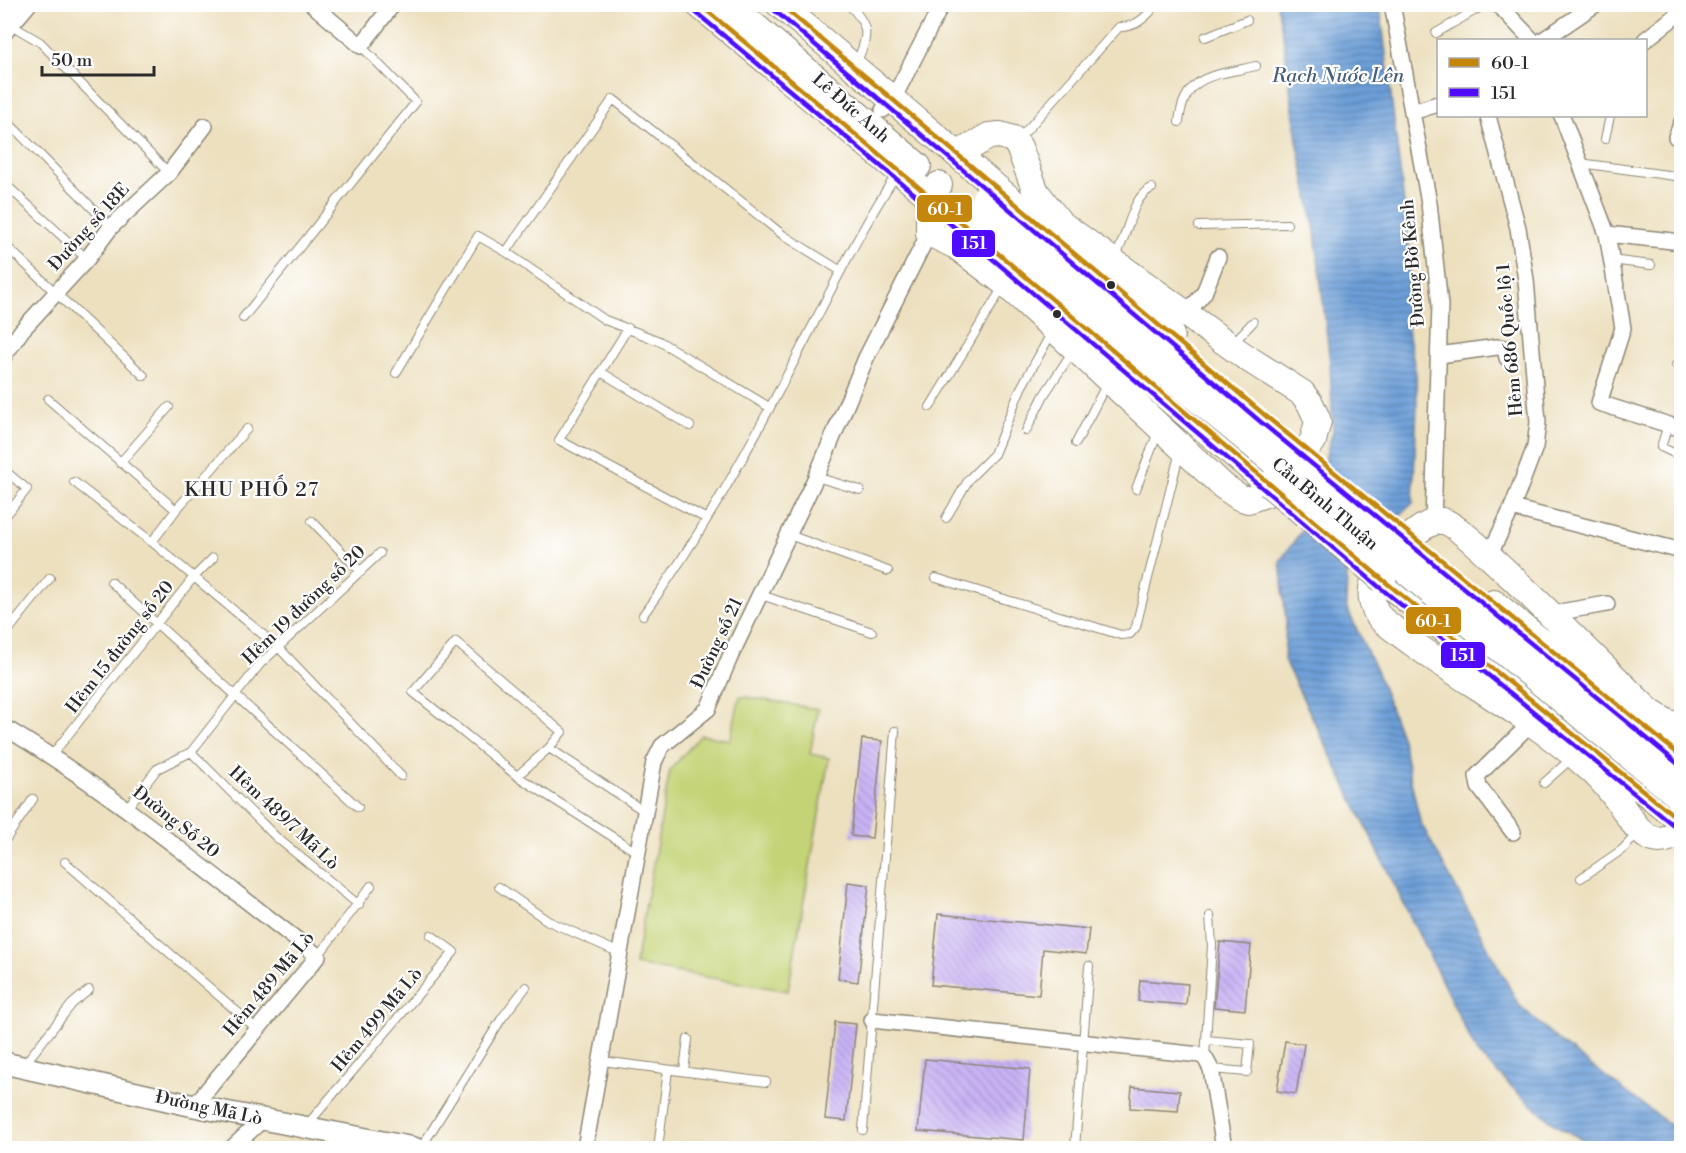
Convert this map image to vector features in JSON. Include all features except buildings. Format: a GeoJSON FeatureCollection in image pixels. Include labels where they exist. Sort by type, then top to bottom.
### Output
{"type":"FeatureCollection","features":[{"type":"Feature","properties":{"kind":"highway","name":"Lê Đức Anh"},"geometry":{"type":"LineString","coordinates":[[698,4],[899,172],[934,191],[979,206]]}},
{"type":"Feature","properties":{"kind":"highway","name":"Lê Đức Anh"},"geometry":{"type":"LineString","coordinates":[[729,4],[934,191],[1000,255]]}},
{"type":"Feature","properties":{"kind":"highway","name":"Lê Đức Anh"},"geometry":{"type":"LineString","coordinates":[[756,4],[888,105],[958,154]]}},
{"type":"Feature","properties":{"kind":"highway","name":"Lê Đức Anh"},"geometry":{"type":"LineString","coordinates":[[779,4],[854,66],[979,206]]}},
{"type":"Feature","properties":{"kind":"highway"},"geometry":{"type":"LineString","coordinates":[[934,191],[929,233],[956,246],[1006,284],[1223,486],[1239,497],[1248,500],[1268,493],[1276,487],[1313,441],[1318,421],[1310,402],[1279,377],[1230,346],[1060,223],[1046,208],[1029,178],[1017,142],[1007,136],[989,136],[958,154]]}},
{"type":"Feature","properties":{"kind":"highway","name":"Cầu Bình Thuận"},"geometry":{"type":"LineString","coordinates":[[958,154],[1267,417],[1682,757]]}},
{"type":"Feature","properties":{"kind":"highway","name":"Cầu Bình Thuận"},"geometry":{"type":"LineString","coordinates":[[979,206],[1680,789]]}},
{"type":"Feature","properties":{"kind":"highway","name":"Cầu Bình Thuận"},"geometry":{"type":"LineString","coordinates":[[1000,255],[1383,580],[1682,822]]}},
{"type":"Feature","properties":{"kind":"highway"},"geometry":{"type":"LineString","coordinates":[[1682,726],[1668,723],[1650,712],[1489,556],[1450,523],[1433,521],[1415,531],[1379,573],[1372,589],[1373,606],[1389,626],[1575,755],[1609,788],[1639,832],[1646,838],[1666,838],[1682,831]]}},
{"type":"Feature","properties":{"kind":"main road","name":"Đường Mã Lò"},"geometry":{"type":"LineString","coordinates":[[13,1065],[378,1146],[414,1149]]}},
{"type":"Feature","properties":{"kind":"street"},"geometry":{"type":"LineString","coordinates":[[6,26],[27,4]]}},
{"type":"Feature","properties":{"kind":"street"},"geometry":{"type":"LineString","coordinates":[[312,4],[361,46],[393,4]]}},
{"type":"Feature","properties":{"kind":"street"},"geometry":{"type":"LineString","coordinates":[[888,105],[942,4]]}},
{"type":"Feature","properties":{"kind":"street","name":"Đường Bờ Kênh"},"geometry":{"type":"LineString","coordinates":[[1392,4],[1428,203],[1439,294],[1433,521]]}},
{"type":"Feature","properties":{"kind":"street"},"geometry":{"type":"LineString","coordinates":[[1498,4],[1531,39]]}},
{"type":"Feature","properties":{"kind":"street"},"geometry":{"type":"LineString","coordinates":[[1544,39],[1595,5]]}},
{"type":"Feature","properties":{"kind":"street"},"geometry":{"type":"LineString","coordinates":[[1646,39],[1682,11]]}},
{"type":"Feature","properties":{"kind":"street"},"geometry":{"type":"LineString","coordinates":[[1412,112],[1437,104]]}},
{"type":"Feature","properties":{"kind":"street","name":"Hẻm 686 Quốc lộ 1"},"geometry":{"type":"LineString","coordinates":[[1488,117],[1518,228],[1526,280],[1538,422],[1535,447],[1512,508],[1489,556]]}},
{"type":"Feature","properties":{"kind":"street"},"geometry":{"type":"LineString","coordinates":[[1562,117],[1607,234],[1623,328],[1599,403],[1675,427]]}},
{"type":"Feature","properties":{"kind":"street","name":"Đường số 18E"},"geometry":{"type":"LineString","coordinates":[[4,356],[22,330],[87,259],[111,227],[169,172],[205,126]]}},
{"type":"Feature","properties":{"kind":"street","name":"Đường số 21"},"geometry":{"type":"LineString","coordinates":[[585,1149],[654,762],[662,746],[708,709],[730,657],[816,477],[866,357],[929,233]]}},
{"type":"Feature","properties":{"kind":"street"},"geometry":{"type":"LineString","coordinates":[[1607,234],[1682,242]]}},
{"type":"Feature","properties":{"kind":"street"},"geometry":{"type":"LineString","coordinates":[[1187,313],[1204,293],[1218,257]]}},
{"type":"Feature","properties":{"kind":"street"},"geometry":{"type":"LineString","coordinates":[[1438,355],[1497,347],[1505,348],[1507,358]]}},
{"type":"Feature","properties":{"kind":"street"},"geometry":{"type":"LineString","coordinates":[[1512,508],[1682,552]]}},
{"type":"Feature","properties":{"kind":"street"},"geometry":{"type":"LineString","coordinates":[[1548,615],[1607,604]]}},
{"type":"Feature","properties":{"kind":"street"},"geometry":{"type":"LineString","coordinates":[[1513,832],[1479,787],[1477,776],[1531,723]]}},
{"type":"Feature","properties":{"kind":"street","name":"Đường Số 20"},"geometry":{"type":"LineString","coordinates":[[4,727],[52,755],[127,808],[318,956]]}},
{"type":"Feature","properties":{"kind":"street","name":"Hẻm 489 Mã Lò"},"geometry":{"type":"LineString","coordinates":[[194,1106],[318,956]]}},
{"type":"Feature","properties":{"kind":"street"},"geometry":{"type":"LineString","coordinates":[[872,1020],[1083,1043],[1208,1063],[1224,1149]]}},
{"type":"Feature","properties":{"kind":"street"},"geometry":{"type":"LineString","coordinates":[[232,1149],[262,1120]]}},
{"type":"Feature","properties":{"kind":"lane"},"geometry":{"type":"LineString","coordinates":[[848,4],[864,20],[866,34],[864,47],[854,66]]}},
{"type":"Feature","properties":{"kind":"lane"},"geometry":{"type":"LineString","coordinates":[[1436,33],[1486,4]]}},
{"type":"Feature","properties":{"kind":"lane"},"geometry":{"type":"LineString","coordinates":[[1017,142],[1119,27],[1130,27],[1150,12]]}},
{"type":"Feature","properties":{"kind":"lane"},"geometry":{"type":"LineString","coordinates":[[1205,37],[1247,20]]}},
{"type":"Feature","properties":{"kind":"lane"},"geometry":{"type":"LineString","coordinates":[[6,26],[40,42],[169,172]]}},
{"type":"Feature","properties":{"kind":"lane"},"geometry":{"type":"LineString","coordinates":[[243,318],[416,102],[361,46]]}},
{"type":"Feature","properties":{"kind":"lane"},"geometry":{"type":"LineString","coordinates":[[1179,122],[1181,103],[1189,89],[1203,79],[1256,66]]}},
{"type":"Feature","properties":{"kind":"lane"},"geometry":{"type":"LineString","coordinates":[[506,252],[613,99],[783,236],[841,271]]}},
{"type":"Feature","properties":{"kind":"lane"},"geometry":{"type":"LineString","coordinates":[[1605,139],[1610,117]]}},
{"type":"Feature","properties":{"kind":"lane"},"geometry":{"type":"LineString","coordinates":[[4,118],[111,227]]}},
{"type":"Feature","properties":{"kind":"lane"},"geometry":{"type":"LineString","coordinates":[[1580,163],[1682,177]]}},
{"type":"Feature","properties":{"kind":"lane"},"geometry":{"type":"LineString","coordinates":[[643,615],[676,570],[770,407],[868,219],[899,172]]}},
{"type":"Feature","properties":{"kind":"lane"},"geometry":{"type":"LineString","coordinates":[[4,183],[87,259]]}},
{"type":"Feature","properties":{"kind":"lane"},"geometry":{"type":"LineString","coordinates":[[1113,260],[1129,228],[1134,206],[1142,192],[1152,188]]}},
{"type":"Feature","properties":{"kind":"lane"},"geometry":{"type":"LineString","coordinates":[[1199,226],[1287,224]]}},
{"type":"Feature","properties":{"kind":"lane"},"geometry":{"type":"LineString","coordinates":[[396,373],[478,236],[506,252],[605,320],[659,341],[770,407]]}},
{"type":"Feature","properties":{"kind":"lane"},"geometry":{"type":"LineString","coordinates":[[4,244],[144,376]]}},
{"type":"Feature","properties":{"kind":"lane"},"geometry":{"type":"LineString","coordinates":[[1611,260],[1651,265]]}},
{"type":"Feature","properties":{"kind":"lane"},"geometry":{"type":"LineString","coordinates":[[930,407],[1006,284]]}},
{"type":"Feature","properties":{"kind":"lane"},"geometry":{"type":"LineString","coordinates":[[1230,346],[1253,322]]}},
{"type":"Feature","properties":{"kind":"lane"},"geometry":{"type":"LineString","coordinates":[[628,328],[559,441],[705,518]]}},
{"type":"Feature","properties":{"kind":"lane"},"geometry":{"type":"LineString","coordinates":[[946,518],[969,479],[994,454],[1021,388],[1054,328]]}},
{"type":"Feature","properties":{"kind":"lane"},"geometry":{"type":"LineString","coordinates":[[1026,431],[1044,395],[1076,348]]}},
{"type":"Feature","properties":{"kind":"lane"},"geometry":{"type":"LineString","coordinates":[[601,372],[690,426]]}},
{"type":"Feature","properties":{"kind":"lane"},"geometry":{"type":"LineString","coordinates":[[1076,443],[1109,379]]}},
{"type":"Feature","properties":{"kind":"lane"},"geometry":{"type":"LineString","coordinates":[[48,399],[176,510]]}},
{"type":"Feature","properties":{"kind":"lane"},"geometry":{"type":"LineString","coordinates":[[120,463],[168,406]]}},
{"type":"Feature","properties":{"kind":"lane"},"geometry":{"type":"LineString","coordinates":[[1136,489],[1160,426]]}},
{"type":"Feature","properties":{"kind":"lane"},"geometry":{"type":"LineString","coordinates":[[1675,427],[1661,447],[1682,457]]}},
{"type":"Feature","properties":{"kind":"lane"},"geometry":{"type":"LineString","coordinates":[[152,542],[176,510],[247,429]]}},
{"type":"Feature","properties":{"kind":"lane"},"geometry":{"type":"LineString","coordinates":[[936,578],[1121,635],[1130,634],[1136,627],[1182,447]]}},
{"type":"Feature","properties":{"kind":"lane"},"geometry":{"type":"LineString","coordinates":[[4,470],[27,489],[4,518]]}},
{"type":"Feature","properties":{"kind":"lane"},"geometry":{"type":"LineString","coordinates":[[816,477],[860,490]]}},
{"type":"Feature","properties":{"kind":"lane"},"geometry":{"type":"LineString","coordinates":[[74,482],[152,542],[279,648],[401,776]]}},
{"type":"Feature","properties":{"kind":"lane"},"geometry":{"type":"LineString","coordinates":[[312,521],[361,572]]}},
{"type":"Feature","properties":{"kind":"lane"},"geometry":{"type":"LineString","coordinates":[[789,535],[888,571]]}},
{"type":"Feature","properties":{"kind":"lane","name":"Hẻm 19 đường số 20"},"geometry":{"type":"LineString","coordinates":[[127,808],[157,769],[190,752],[260,664],[380,553]]}},
{"type":"Feature","properties":{"kind":"lane","name":"Hẻm 15 đường số 20"},"geometry":{"type":"LineString","coordinates":[[52,755],[159,624],[193,578],[213,558]]}},
{"type":"Feature","properties":{"kind":"lane"},"geometry":{"type":"LineString","coordinates":[[4,636],[50,578]]}},
{"type":"Feature","properties":{"kind":"lane"},"geometry":{"type":"LineString","coordinates":[[111,582],[237,694],[357,807]]}},
{"type":"Feature","properties":{"kind":"lane"},"geometry":{"type":"LineString","coordinates":[[761,595],[872,632]]}},
{"type":"Feature","properties":{"kind":"lane"},"geometry":{"type":"LineString","coordinates":[[517,776],[549,748],[562,732],[456,642],[413,692],[517,776],[638,853]]}},
{"type":"Feature","properties":{"kind":"lane"},"geometry":{"type":"LineString","coordinates":[[863,1130],[896,731]]}},
{"type":"Feature","properties":{"kind":"lane"},"geometry":{"type":"LineString","coordinates":[[549,748],[644,812]]}},
{"type":"Feature","properties":{"kind":"lane","name":"Hẻm 489/7 Mã Lò"},"geometry":{"type":"LineString","coordinates":[[190,752],[276,837],[358,905]]}},
{"type":"Feature","properties":{"kind":"lane"},"geometry":{"type":"LineString","coordinates":[[1544,783],[1575,755]]}},
{"type":"Feature","properties":{"kind":"lane"},"geometry":{"type":"LineString","coordinates":[[4,842],[33,800]]}},
{"type":"Feature","properties":{"kind":"lane"},"geometry":{"type":"LineString","coordinates":[[1581,878],[1623,849],[1639,832]]}},
{"type":"Feature","properties":{"kind":"lane"},"geometry":{"type":"LineString","coordinates":[[65,862],[257,1029]]}},
{"type":"Feature","properties":{"kind":"lane","name":"Hẻm 489 Mã Lò"},"geometry":{"type":"LineString","coordinates":[[318,956],[371,886]]}},
{"type":"Feature","properties":{"kind":"lane"},"geometry":{"type":"LineString","coordinates":[[499,887],[548,921],[621,953]]}},
{"type":"Feature","properties":{"kind":"lane"},"geometry":{"type":"LineString","coordinates":[[1206,1040],[1250,1044],[1247,1072],[1208,1063],[1206,1040],[1212,945],[1210,916]]}},
{"type":"Feature","properties":{"kind":"lane","name":"Hẻm 499 Mã Lò"},"geometry":{"type":"LineString","coordinates":[[304,1128],[454,952],[431,935]]}},
{"type":"Feature","properties":{"kind":"lane"},"geometry":{"type":"LineString","coordinates":[[1075,1149],[1089,966]]}},
{"type":"Feature","properties":{"kind":"lane"},"geometry":{"type":"LineString","coordinates":[[421,1149],[502,1018],[526,987]]}},
{"type":"Feature","properties":{"kind":"lane"},"geometry":{"type":"LineString","coordinates":[[13,1065],[72,1004],[89,990]]}},
{"type":"Feature","properties":{"kind":"lane"},"geometry":{"type":"LineString","coordinates":[[684,1071],[688,1039]]}},
{"type":"Feature","properties":{"kind":"lane"},"geometry":{"type":"LineString","coordinates":[[602,1061],[766,1082]]}},
{"type":"Feature","properties":{"kind":"lane"},"geometry":{"type":"LineString","coordinates":[[658,1149],[668,1070]]}},
{"type":"Feature","properties":{"kind":"green space"},"geometry":{"type":"Polygon","coordinates":[[[740,696],[818,709],[810,754],[829,758],[788,991],[635,965],[670,770],[701,735],[730,740],[740,696]]]}},
{"type":"Feature","properties":{"kind":"water","name":"Rạch Nước Lên"},"geometry":{"type":"Polygon","coordinates":[[[1277,5],[1380,5],[1410,252],[1407,326],[1416,374],[1417,406],[1413,503],[1358,556],[1347,575],[1346,606],[1378,675],[1402,739],[1420,821],[1519,1005],[1560,1042],[1681,1133],[1681,1148],[1598,1148],[1559,1127],[1520,1095],[1477,1053],[1284,660],[1286,621],[1280,561],[1305,526],[1333,431],[1330,364],[1315,231],[1297,140],[1277,5]]]}},
{"type":"Feature","properties":{"kind":"transit line","name":"60-1"},"geometry":{"type":"LineString","coordinates":[[699,4],[1000,255],[1383,580],[1682,822]]}},
{"type":"Feature","properties":{"kind":"transit line","name":"60-1"},"geometry":{"type":"LineString","coordinates":[[780,4],[1267,417],[1682,757]]}},
{"type":"Feature","properties":{"kind":"transit line","name":"151"},"geometry":{"type":"LineString","coordinates":[[693,10],[995,261],[1378,586],[1677,828]]}},
{"type":"Feature","properties":{"kind":"transit line","name":"151"},"geometry":{"type":"LineString","coordinates":[[774,10],[1262,423],[1677,763]]}},
{"type":"Feature","properties":{"kind":"district","name":"KHU PHỐ 27"},"geometry":{"type":"Point","coordinates":[252,490]}}]}
